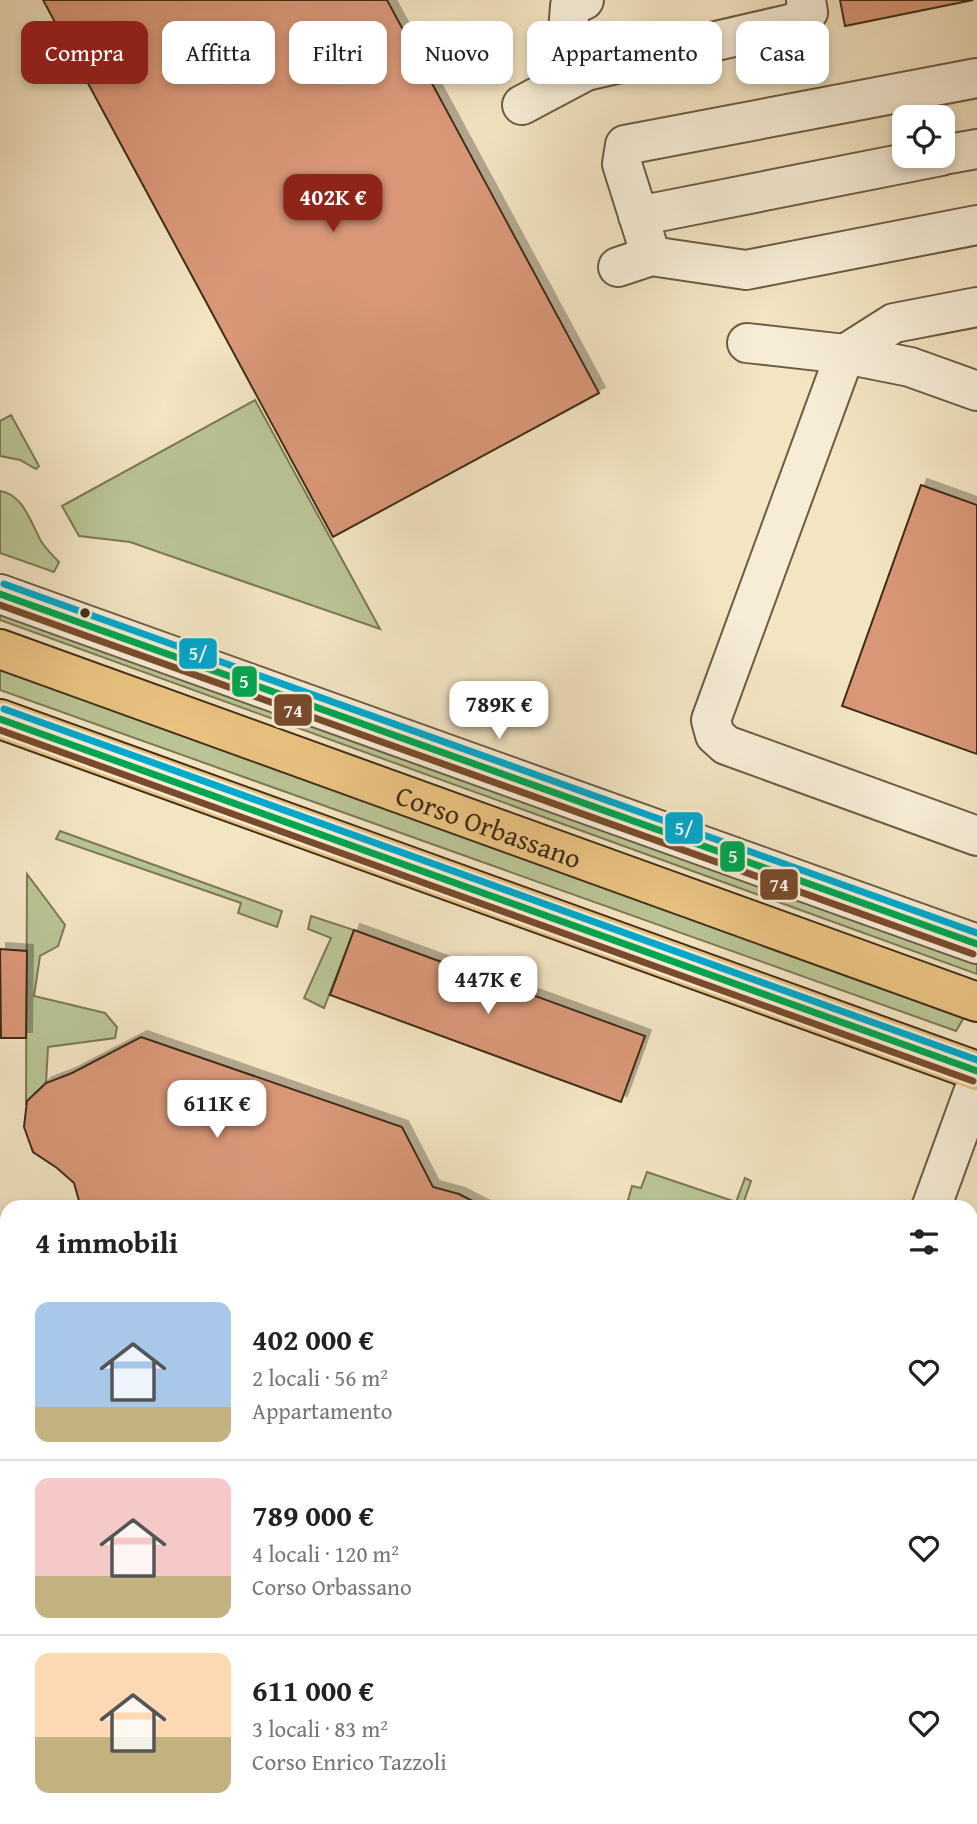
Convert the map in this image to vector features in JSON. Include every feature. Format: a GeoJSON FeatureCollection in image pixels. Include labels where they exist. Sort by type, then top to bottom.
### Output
{"type":"FeatureCollection","features":[{"type":"Feature","properties":{"kind":"main road","name":"Corso Orbassano"},"geometry":{"type":"LineString","coordinates":[[0,649],[977,1002]]}},
{"type":"Feature","properties":{"kind":"main road"},"geometry":{"type":"LineString","coordinates":[[0,719],[977,1071]]}},
{"type":"Feature","properties":{"kind":"street"},"geometry":{"type":"LineString","coordinates":[[569,21],[570,6],[584,0]]}},
{"type":"Feature","properties":{"kind":"street"},"geometry":{"type":"LineString","coordinates":[[722,39],[793,23],[808,12],[806,0]]}},
{"type":"Feature","properties":{"kind":"street"},"geometry":{"type":"LineString","coordinates":[[977,78],[625,145],[622,164],[638,216],[634,261],[746,270],[977,225]]}},
{"type":"Feature","properties":{"kind":"street"},"geometry":{"type":"LineString","coordinates":[[522,105],[562,84]]}},
{"type":"Feature","properties":{"kind":"street"},"geometry":{"type":"LineString","coordinates":[[955,153],[977,149]]}},
{"type":"Feature","properties":{"kind":"street"},"geometry":{"type":"LineString","coordinates":[[638,216],[892,165]]}},
{"type":"Feature","properties":{"kind":"street"},"geometry":{"type":"LineString","coordinates":[[969,314],[894,323],[845,354],[711,720],[715,735],[726,746],[977,836]]}},
{"type":"Feature","properties":{"kind":"street"},"geometry":{"type":"LineString","coordinates":[[747,343],[845,354],[910,367],[977,391]]}},
{"type":"Feature","properties":{"kind":"street","name":"Corso Orbassano"},"geometry":{"type":"LineString","coordinates":[[0,594],[977,944]]}},
{"type":"Feature","properties":{"kind":"street"},"geometry":{"type":"LineString","coordinates":[[934,1200],[977,1082]]}},
{"type":"Feature","properties":{"kind":"green space"},"geometry":{"type":"Polygon","coordinates":[[[255,400],[380,629],[130,542],[79,536],[62,506],[255,400]]]}},
{"type":"Feature","properties":{"kind":"green space"},"geometry":{"type":"Polygon","coordinates":[[[11,415],[39,466],[36,469],[20,460],[0,456],[0,421],[11,415]]]}},
{"type":"Feature","properties":{"kind":"green space"},"geometry":{"type":"Polygon","coordinates":[[[0,491],[15,498],[25,510],[41,541],[59,562],[54,572],[0,553],[0,491]]]}},
{"type":"Feature","properties":{"kind":"green space"},"geometry":{"type":"Polygon","coordinates":[[[0,608],[977,962],[977,974],[0,620],[0,608]]]}},
{"type":"Feature","properties":{"kind":"green space"},"geometry":{"type":"Polygon","coordinates":[[[0,670],[966,1014],[956,1031],[0,690],[0,670]]]}},
{"type":"Feature","properties":{"kind":"green space"},"geometry":{"type":"Polygon","coordinates":[[[60,831],[282,911],[277,927],[238,913],[241,903],[56,839],[60,831]]]}},
{"type":"Feature","properties":{"kind":"green space"},"geometry":{"type":"Polygon","coordinates":[[[27,874],[65,925],[58,946],[40,956],[34,996],[105,1013],[117,1027],[115,1038],[48,1047],[46,1083],[26,1103],[27,874]]]}},
{"type":"Feature","properties":{"kind":"green space"},"geometry":{"type":"Polygon","coordinates":[[[311,916],[354,930],[324,1008],[304,998],[331,938],[308,929],[311,916]]]}},
{"type":"Feature","properties":{"kind":"green space"},"geometry":{"type":"Polygon","coordinates":[[[647,1172],[730,1200],[628,1200],[632,1186],[641,1188],[647,1172]]]}},
{"type":"Feature","properties":{"kind":"green space"},"geometry":{"type":"Polygon","coordinates":[[[745,1178],[751,1181],[744,1200],[737,1200],[745,1178]]]}},
{"type":"Feature","properties":{"kind":"building"},"geometry":{"type":"Polygon","coordinates":[[[43,0],[387,0],[401,26],[401,84],[432,84],[599,393],[333,537],[88,84],[148,84],[148,21],[54,21],[43,0]]]}},
{"type":"Feature","properties":{"kind":"building"},"geometry":{"type":"Polygon","coordinates":[[[840,0],[973,0],[845,26],[840,0]]]}},
{"type":"Feature","properties":{"kind":"building"},"geometry":{"type":"Polygon","coordinates":[[[921,485],[977,505],[977,754],[842,706],[921,485]]]}},
{"type":"Feature","properties":{"kind":"building"},"geometry":{"type":"Polygon","coordinates":[[[354,930],[645,1036],[621,1102],[330,995],[354,930]]]}},
{"type":"Feature","properties":{"kind":"building"},"geometry":{"type":"Polygon","coordinates":[[[0,949],[27,951],[26,1038],[1,1038],[0,949]]]}},
{"type":"Feature","properties":{"kind":"building"},"geometry":{"type":"Polygon","coordinates":[[[141,1037],[402,1127],[433,1187],[471,1200],[79,1200],[74,1183],[33,1152],[24,1127],[27,1101],[46,1083],[72,1073],[141,1037]]]}},
{"type":"Feature","properties":{"kind":"transit line","name":"5/"},"geometry":{"type":"LineString","coordinates":[[4,584],[977,933]]}},
{"type":"Feature","properties":{"kind":"transit line","name":"5"},"geometry":{"type":"LineString","coordinates":[[0,594],[977,944]]}},
{"type":"Feature","properties":{"kind":"transit line","name":"74"},"geometry":{"type":"LineString","coordinates":[[0,605],[973,954]]}},
{"type":"Feature","properties":{"kind":"transit line","name":"5/"},"geometry":{"type":"LineString","coordinates":[[4,709],[977,1060]]}},
{"type":"Feature","properties":{"kind":"transit line","name":"5"},"geometry":{"type":"LineString","coordinates":[[0,719],[977,1071]]}},
{"type":"Feature","properties":{"kind":"transit line","name":"74"},"geometry":{"type":"LineString","coordinates":[[0,730],[973,1081]]}}]}
